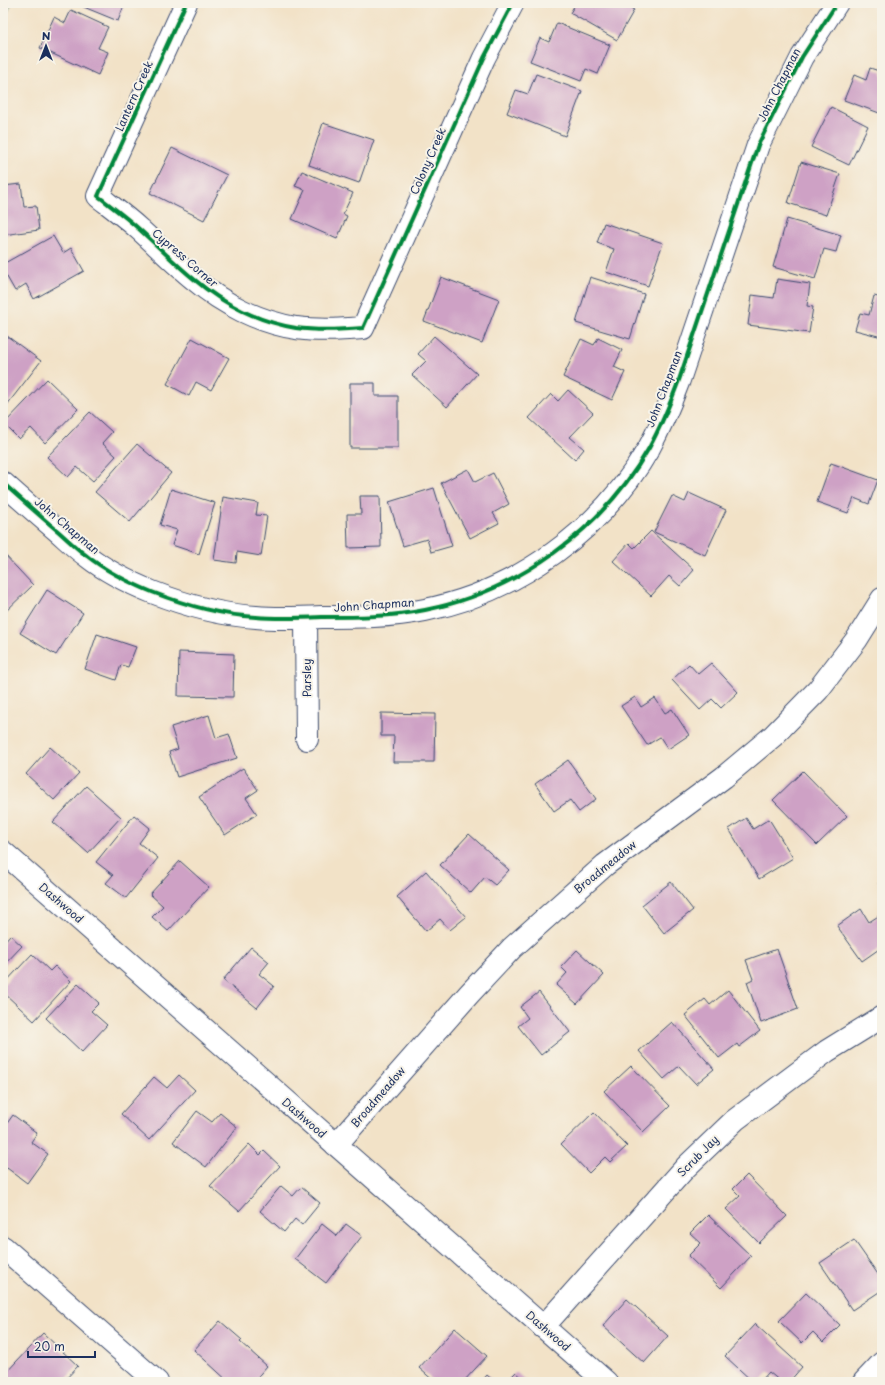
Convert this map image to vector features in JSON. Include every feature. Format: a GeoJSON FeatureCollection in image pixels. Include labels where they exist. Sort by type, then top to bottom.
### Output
{"type":"FeatureCollection","features":[{"type":"Feature","properties":{"kind":"street","name":"Lantern Creek"},"geometry":{"type":"LineString","coordinates":[[98,196],[186,3]]}},
{"type":"Feature","properties":{"kind":"street","name":"Colony Creek"},"geometry":{"type":"LineString","coordinates":[[363,328],[484,58],[513,3]]}},
{"type":"Feature","properties":{"kind":"street","name":"John Chapman"},"geometry":{"type":"LineString","coordinates":[[3,483],[87,556],[118,576],[151,592],[185,604],[220,612],[256,618],[390,615],[425,610],[460,601],[493,588],[524,572],[554,553],[582,531],[607,506],[645,455],[665,417],[679,380],[758,145],[802,57],[837,3]]}},
{"type":"Feature","properties":{"kind":"street","name":"Cypress Corner"},"geometry":{"type":"LineString","coordinates":[[98,196],[138,228],[194,280],[216,296],[253,316],[274,323],[302,328],[337,330],[363,328]]}},
{"type":"Feature","properties":{"kind":"street","name":"Broadmeadow"},"geometry":{"type":"LineString","coordinates":[[336,1146],[469,994],[512,948],[605,865],[724,777],[773,736],[818,690],[857,639],[882,599]]}},
{"type":"Feature","properties":{"kind":"street","name":"Parsley"},"geometry":{"type":"LineString","coordinates":[[306,618],[307,739]]}},
{"type":"Feature","properties":{"kind":"street","name":"Dashwood"},"geometry":{"type":"LineString","coordinates":[[3,852],[606,1382]]}},
{"type":"Feature","properties":{"kind":"street","name":"Scrub Jay"},"geometry":{"type":"LineString","coordinates":[[543,1327],[686,1167],[735,1120],[827,1051],[882,1017]]}},
{"type":"Feature","properties":{"kind":"street"},"geometry":{"type":"LineString","coordinates":[[3,1247],[150,1380]]}},
{"type":"Feature","properties":{"kind":"street"},"geometry":{"type":"LineString","coordinates":[[864,1382],[882,1363]]}},
{"type":"Feature","properties":{"kind":"green space"},"geometry":{"type":"Polygon","coordinates":[[[3,3],[12,3],[3,21],[3,3]]]}},
{"type":"Feature","properties":{"kind":"building"},"geometry":{"type":"Polygon","coordinates":[[[74,3],[125,3],[118,21],[74,3]]]}},
{"type":"Feature","properties":{"kind":"building"},"geometry":{"type":"Polygon","coordinates":[[[576,3],[625,3],[624,4],[634,10],[617,40],[570,13],[576,3]]]}},
{"type":"Feature","properties":{"kind":"building"},"geometry":{"type":"Polygon","coordinates":[[[71,10],[108,27],[98,48],[108,52],[98,75],[40,48],[54,17],[65,23],[71,10]]]}},
{"type":"Feature","properties":{"kind":"building"},"geometry":{"type":"Polygon","coordinates":[[[557,23],[610,45],[598,74],[586,69],[581,81],[530,61],[540,38],[549,42],[557,23]]]}},
{"type":"Feature","properties":{"kind":"building"},"geometry":{"type":"Polygon","coordinates":[[[870,68],[882,72],[882,114],[844,100],[854,75],[866,80],[870,68]]]}},
{"type":"Feature","properties":{"kind":"building"},"geometry":{"type":"Polygon","coordinates":[[[536,74],[582,91],[565,136],[507,113],[516,90],[528,94],[536,74]]]}},
{"type":"Feature","properties":{"kind":"building"},"geometry":{"type":"Polygon","coordinates":[[[831,107],[868,126],[849,165],[811,147],[831,107]]]}},
{"type":"Feature","properties":{"kind":"building"},"geometry":{"type":"Polygon","coordinates":[[[323,123],[374,140],[359,183],[309,165],[323,123]]]}},
{"type":"Feature","properties":{"kind":"building"},"geometry":{"type":"Polygon","coordinates":[[[172,148],[227,175],[204,220],[150,193],[172,148]]]}},
{"type":"Feature","properties":{"kind":"building"},"geometry":{"type":"Polygon","coordinates":[[[801,162],[840,174],[826,215],[788,203],[801,162]]]}},
{"type":"Feature","properties":{"kind":"building"},"geometry":{"type":"Polygon","coordinates":[[[302,171],[353,193],[343,214],[347,216],[337,239],[292,219],[305,190],[295,186],[302,171]]]}},
{"type":"Feature","properties":{"kind":"building"},"geometry":{"type":"Polygon","coordinates":[[[21,184],[24,207],[36,206],[39,230],[3,235],[3,186],[21,184]]]}},
{"type":"Feature","properties":{"kind":"building"},"geometry":{"type":"Polygon","coordinates":[[[787,219],[841,235],[836,252],[824,249],[815,279],[773,267],[787,219]]]}},
{"type":"Feature","properties":{"kind":"building"},"geometry":{"type":"Polygon","coordinates":[[[604,223],[663,243],[648,286],[606,272],[614,249],[597,243],[604,223]]]}},
{"type":"Feature","properties":{"kind":"building"},"geometry":{"type":"Polygon","coordinates":[[[53,236],[63,253],[71,248],[84,271],[34,299],[26,284],[15,291],[3,270],[3,264],[53,236]]]}},
{"type":"Feature","properties":{"kind":"building"},"geometry":{"type":"Polygon","coordinates":[[[441,277],[499,299],[482,343],[424,321],[441,277]]]}},
{"type":"Feature","properties":{"kind":"building"},"geometry":{"type":"Polygon","coordinates":[[[590,277],[644,294],[630,339],[576,323],[590,277]]]}},
{"type":"Feature","properties":{"kind":"building"},"geometry":{"type":"Polygon","coordinates":[[[777,279],[810,284],[807,306],[813,307],[809,333],[748,325],[752,295],[774,298],[777,279]]]}},
{"type":"Feature","properties":{"kind":"building"},"geometry":{"type":"Polygon","coordinates":[[[874,296],[882,298],[882,337],[855,330],[860,313],[869,315],[874,296]]]}},
{"type":"Feature","properties":{"kind":"building"},"geometry":{"type":"Polygon","coordinates":[[[7,336],[41,361],[3,410],[3,341],[7,336]]]}},
{"type":"Feature","properties":{"kind":"building"},"geometry":{"type":"Polygon","coordinates":[[[434,336],[477,374],[447,407],[412,375],[426,361],[418,354],[434,336]]]}},
{"type":"Feature","properties":{"kind":"building"},"geometry":{"type":"Polygon","coordinates":[[[192,338],[229,358],[211,390],[196,382],[189,396],[167,384],[192,338]]]}},
{"type":"Feature","properties":{"kind":"building"},"geometry":{"type":"Polygon","coordinates":[[[598,338],[622,350],[614,367],[625,372],[612,400],[563,377],[581,339],[594,345],[598,338]]]}},
{"type":"Feature","properties":{"kind":"building"},"geometry":{"type":"Polygon","coordinates":[[[47,379],[78,409],[45,443],[31,428],[19,439],[4,424],[47,379]]]}},
{"type":"Feature","properties":{"kind":"building"},"geometry":{"type":"Polygon","coordinates":[[[350,383],[375,383],[375,396],[398,396],[398,448],[350,448],[350,383]]]}},
{"type":"Feature","properties":{"kind":"building"},"geometry":{"type":"Polygon","coordinates":[[[568,390],[593,413],[570,437],[584,449],[575,460],[529,418],[551,394],[558,401],[568,390]]]}},
{"type":"Feature","properties":{"kind":"building"},"geometry":{"type":"Polygon","coordinates":[[[90,412],[112,432],[102,443],[116,456],[93,481],[77,467],[68,477],[47,457],[90,412]]]}},
{"type":"Feature","properties":{"kind":"building"},"geometry":{"type":"Polygon","coordinates":[[[137,444],[171,473],[130,522],[95,492],[137,444]]]}},
{"type":"Feature","properties":{"kind":"building"},"geometry":{"type":"Polygon","coordinates":[[[831,463],[878,480],[869,504],[854,498],[848,513],[817,502],[831,463]]]}},
{"type":"Feature","properties":{"kind":"building"},"geometry":{"type":"Polygon","coordinates":[[[468,469],[475,482],[493,473],[509,504],[493,513],[499,523],[470,538],[441,483],[468,469]]]}},
{"type":"Feature","properties":{"kind":"building"},"geometry":{"type":"Polygon","coordinates":[[[434,488],[452,546],[431,552],[427,539],[403,546],[389,502],[434,488]]]}},
{"type":"Feature","properties":{"kind":"building"},"geometry":{"type":"Polygon","coordinates":[[[171,489],[215,503],[199,554],[172,545],[177,530],[160,525],[171,489]]]}},
{"type":"Feature","properties":{"kind":"building"},"geometry":{"type":"Polygon","coordinates":[[[689,493],[726,510],[705,555],[654,532],[672,496],[685,502],[689,493]]]}},
{"type":"Feature","properties":{"kind":"building"},"geometry":{"type":"Polygon","coordinates":[[[360,496],[380,496],[381,547],[348,548],[347,514],[361,514],[360,496]]]}},
{"type":"Feature","properties":{"kind":"building"},"geometry":{"type":"Polygon","coordinates":[[[223,497],[258,503],[256,515],[267,516],[261,556],[237,552],[236,563],[214,560],[223,497]]]}},
{"type":"Feature","properties":{"kind":"building"},"geometry":{"type":"Polygon","coordinates":[[[651,531],[694,570],[680,586],[669,576],[651,596],[613,561],[629,543],[634,548],[651,531]]]}},
{"type":"Feature","properties":{"kind":"building"},"geometry":{"type":"Polygon","coordinates":[[[3,553],[33,585],[3,614],[3,553]]]}},
{"type":"Feature","properties":{"kind":"building"},"geometry":{"type":"Polygon","coordinates":[[[47,590],[83,613],[56,655],[20,633],[47,590]]]}},
{"type":"Feature","properties":{"kind":"building"},"geometry":{"type":"Polygon","coordinates":[[[97,634],[136,647],[128,667],[121,665],[116,680],[85,669],[97,634]]]}},
{"type":"Feature","properties":{"kind":"building"},"geometry":{"type":"Polygon","coordinates":[[[179,652],[234,654],[233,697],[178,696],[179,652]]]}},
{"type":"Feature","properties":{"kind":"building"},"geometry":{"type":"Polygon","coordinates":[[[711,663],[738,692],[721,708],[712,699],[700,710],[672,680],[689,664],[698,674],[711,663]]]}},
{"type":"Feature","properties":{"kind":"building"},"geometry":{"type":"Polygon","coordinates":[[[635,697],[641,707],[655,698],[665,713],[672,709],[689,735],[668,749],[660,737],[647,745],[621,706],[635,697]]]}},
{"type":"Feature","properties":{"kind":"building"},"geometry":{"type":"Polygon","coordinates":[[[381,713],[435,714],[434,762],[393,762],[394,736],[381,736],[381,713]]]}},
{"type":"Feature","properties":{"kind":"building"},"geometry":{"type":"Polygon","coordinates":[[[209,715],[216,738],[229,734],[237,758],[177,777],[169,752],[178,749],[171,727],[209,715]]]}},
{"type":"Feature","properties":{"kind":"building"},"geometry":{"type":"Polygon","coordinates":[[[50,747],[79,773],[54,800],[26,774],[50,747]]]}},
{"type":"Feature","properties":{"kind":"building"},"geometry":{"type":"Polygon","coordinates":[[[568,760],[596,799],[579,812],[570,800],[554,811],[535,784],[568,760]]]}},
{"type":"Feature","properties":{"kind":"building"},"geometry":{"type":"Polygon","coordinates":[[[243,768],[258,790],[246,798],[257,814],[225,835],[199,797],[243,768]]]}},
{"type":"Feature","properties":{"kind":"building"},"geometry":{"type":"Polygon","coordinates":[[[803,771],[847,816],[817,845],[773,800],[803,771]]]}},
{"type":"Feature","properties":{"kind":"building"},"geometry":{"type":"Polygon","coordinates":[[[86,786],[121,817],[88,853],[53,822],[86,786]]]}},
{"type":"Feature","properties":{"kind":"building"},"geometry":{"type":"Polygon","coordinates":[[[134,815],[150,828],[139,843],[158,858],[126,898],[106,883],[113,875],[96,862],[134,815]]]}},
{"type":"Feature","properties":{"kind":"building"},"geometry":{"type":"Polygon","coordinates":[[[746,818],[753,829],[769,819],[793,858],[759,879],[729,829],[746,818]]]}},
{"type":"Feature","properties":{"kind":"building"},"geometry":{"type":"Polygon","coordinates":[[[469,834],[509,870],[495,885],[485,877],[471,893],[440,865],[469,834]]]}},
{"type":"Feature","properties":{"kind":"building"},"geometry":{"type":"Polygon","coordinates":[[[180,861],[209,887],[168,931],[152,917],[163,906],[150,894],[180,861]]]}},
{"type":"Feature","properties":{"kind":"building"},"geometry":{"type":"Polygon","coordinates":[[[426,871],[466,917],[450,930],[440,919],[426,931],[397,897],[426,871]]]}},
{"type":"Feature","properties":{"kind":"building"},"geometry":{"type":"Polygon","coordinates":[[[882,881],[882,890],[878,883],[882,881]]]}},
{"type":"Feature","properties":{"kind":"building"},"geometry":{"type":"Polygon","coordinates":[[[671,882],[693,910],[664,933],[642,905],[671,882]]]}},
{"type":"Feature","properties":{"kind":"building"},"geometry":{"type":"Polygon","coordinates":[[[861,909],[869,922],[880,915],[882,918],[882,947],[862,961],[837,926],[861,909]]]}},
{"type":"Feature","properties":{"kind":"building"},"geometry":{"type":"Polygon","coordinates":[[[10,935],[22,946],[3,966],[3,943],[10,935]]]}},
{"type":"Feature","properties":{"kind":"building"},"geometry":{"type":"Polygon","coordinates":[[[251,947],[269,962],[259,974],[274,986],[257,1008],[223,980],[251,947]]]}},
{"type":"Feature","properties":{"kind":"building"},"geometry":{"type":"Polygon","coordinates":[[[777,949],[798,1009],[761,1023],[747,982],[753,979],[746,960],[777,949]]]}},
{"type":"Feature","properties":{"kind":"building"},"geometry":{"type":"Polygon","coordinates":[[[577,950],[604,975],[577,1004],[556,985],[567,973],[561,967],[577,950]]]}},
{"type":"Feature","properties":{"kind":"building"},"geometry":{"type":"Polygon","coordinates":[[[32,954],[50,971],[55,966],[71,981],[34,1021],[3,992],[3,985],[32,954]]]}},
{"type":"Feature","properties":{"kind":"building"},"geometry":{"type":"Polygon","coordinates":[[[78,984],[99,1003],[91,1011],[107,1025],[82,1052],[46,1018],[78,984]]]}},
{"type":"Feature","properties":{"kind":"building"},"geometry":{"type":"Polygon","coordinates":[[[728,990],[760,1031],[739,1047],[737,1044],[719,1058],[685,1015],[705,999],[710,1005],[728,990]]]}},
{"type":"Feature","properties":{"kind":"building"},"geometry":{"type":"Polygon","coordinates":[[[539,992],[570,1032],[541,1055],[518,1026],[528,1018],[520,1007],[539,992]]]}},
{"type":"Feature","properties":{"kind":"building"},"geometry":{"type":"Polygon","coordinates":[[[672,1022],[714,1069],[696,1084],[679,1066],[664,1079],[639,1051],[672,1022]]]}},
{"type":"Feature","properties":{"kind":"building"},"geometry":{"type":"Polygon","coordinates":[[[631,1066],[670,1106],[643,1132],[604,1091],[631,1066]]]}},
{"type":"Feature","properties":{"kind":"building"},"geometry":{"type":"Polygon","coordinates":[[[179,1075],[195,1090],[149,1140],[121,1114],[154,1077],[167,1088],[179,1075]]]}},
{"type":"Feature","properties":{"kind":"building"},"geometry":{"type":"Polygon","coordinates":[[[197,1111],[212,1122],[220,1113],[237,1127],[206,1167],[173,1142],[197,1111]]]}},
{"type":"Feature","properties":{"kind":"building"},"geometry":{"type":"Polygon","coordinates":[[[594,1112],[627,1146],[610,1162],[605,1157],[589,1173],[561,1144],[594,1112]]]}},
{"type":"Feature","properties":{"kind":"building"},"geometry":{"type":"Polygon","coordinates":[[[13,1115],[37,1133],[31,1142],[48,1154],[27,1183],[7,1168],[3,1173],[3,1129],[13,1115]]]}},
{"type":"Feature","properties":{"kind":"building"},"geometry":{"type":"Polygon","coordinates":[[[249,1144],[260,1155],[264,1151],[280,1166],[239,1211],[210,1186],[249,1144]]]}},
{"type":"Feature","properties":{"kind":"building"},"geometry":{"type":"Polygon","coordinates":[[[747,1175],[787,1216],[759,1243],[726,1209],[740,1196],[733,1189],[747,1175]]]}},
{"type":"Feature","properties":{"kind":"building"},"geometry":{"type":"Polygon","coordinates":[[[281,1186],[293,1196],[301,1187],[320,1203],[302,1225],[295,1219],[284,1232],[260,1211],[281,1186]]]}},
{"type":"Feature","properties":{"kind":"building"},"geometry":{"type":"Polygon","coordinates":[[[708,1215],[751,1256],[721,1288],[688,1256],[701,1243],[690,1233],[708,1215]]]}},
{"type":"Feature","properties":{"kind":"building"},"geometry":{"type":"Polygon","coordinates":[[[322,1224],[337,1236],[346,1224],[362,1236],[326,1283],[295,1259],[322,1224]]]}},
{"type":"Feature","properties":{"kind":"building"},"geometry":{"type":"Polygon","coordinates":[[[854,1240],[882,1280],[882,1290],[852,1310],[820,1263],[854,1240]]]}},
{"type":"Feature","properties":{"kind":"building"},"geometry":{"type":"Polygon","coordinates":[[[806,1293],[840,1325],[823,1342],[813,1332],[802,1343],[779,1321],[806,1293]]]}},
{"type":"Feature","properties":{"kind":"building"},"geometry":{"type":"Polygon","coordinates":[[[627,1299],[668,1336],[644,1363],[603,1326],[627,1299]]]}},
{"type":"Feature","properties":{"kind":"building"},"geometry":{"type":"Polygon","coordinates":[[[220,1321],[242,1340],[240,1342],[267,1366],[253,1382],[229,1382],[194,1350],[220,1321]]]}},
{"type":"Feature","properties":{"kind":"building"},"geometry":{"type":"Polygon","coordinates":[[[755,1324],[802,1367],[789,1382],[781,1382],[769,1372],[760,1382],[753,1382],[725,1356],[755,1324]]]}},
{"type":"Feature","properties":{"kind":"building"},"geometry":{"type":"Polygon","coordinates":[[[455,1328],[487,1356],[463,1382],[435,1382],[419,1368],[455,1328]]]}},
{"type":"Feature","properties":{"kind":"building"},"geometry":{"type":"Polygon","coordinates":[[[43,1333],[78,1366],[63,1382],[3,1382],[3,1376],[43,1333]]]}},
{"type":"Feature","properties":{"kind":"building"},"geometry":{"type":"Polygon","coordinates":[[[516,1372],[527,1382],[506,1382],[516,1372]]]}},
{"type":"Feature","properties":{"kind":"building"},"geometry":{"type":"Polygon","coordinates":[[[487,1375],[495,1382],[481,1382],[487,1375]]]}},
{"type":"Feature","properties":{"kind":"cycle path"},"geometry":{"type":"LineString","coordinates":[[186,3],[98,196],[124,216],[180,268],[217,297],[255,317],[282,325],[304,329],[329,330],[363,328],[484,58],[513,3]]}},
{"type":"Feature","properties":{"kind":"cycle path"},"geometry":{"type":"LineString","coordinates":[[3,483],[80,550],[110,572],[135,585],[165,597],[203,609],[230,614],[264,618],[348,617],[399,614],[425,610],[459,601],[492,589],[524,572],[554,553],[582,531],[630,478],[649,448],[665,415],[679,380],[758,145],[802,57],[837,3]]}}]}
